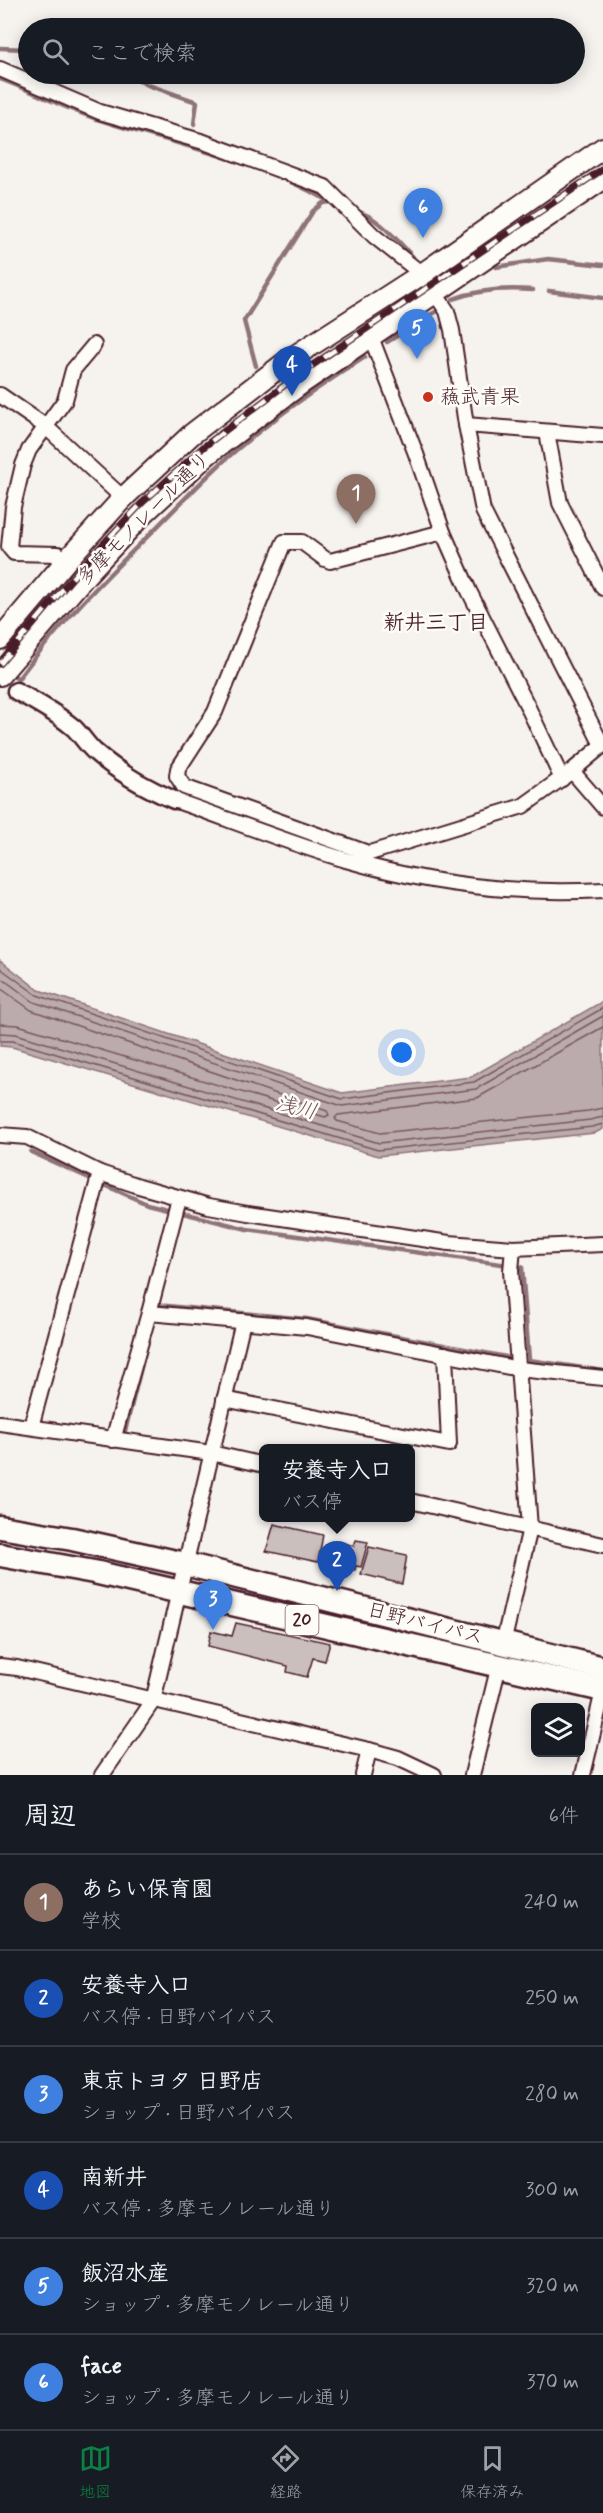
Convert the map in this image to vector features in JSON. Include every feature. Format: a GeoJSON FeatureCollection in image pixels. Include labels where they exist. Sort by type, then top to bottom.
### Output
{"type":"FeatureCollection","features":[{"type":"Feature","properties":{"kind":"highway","name":"日野バイパス"},"geometry":{"type":"LineString","coordinates":[[0,1527],[80,1540],[185,1564],[501,1654],[603,1690]]}},
{"type":"Feature","properties":{"kind":"highway","name":"日野バイパス"},"geometry":{"type":"LineString","coordinates":[[0,1555],[501,1654],[603,1668]]}},
{"type":"Feature","properties":{"kind":"main road","name":"多摩モノレール通り"},"geometry":{"type":"LineString","coordinates":[[0,637],[123,498],[192,434],[281,366],[422,274],[603,148]]}},
{"type":"Feature","properties":{"kind":"main road","name":"多摩モノレール通り"},"geometry":{"type":"LineString","coordinates":[[0,675],[86,575],[177,482],[208,454],[302,383],[603,179]]}},
{"type":"Feature","properties":{"kind":"street"},"geometry":{"type":"LineString","coordinates":[[0,69],[18,77]]}},
{"type":"Feature","properties":{"kind":"street"},"geometry":{"type":"LineString","coordinates":[[35,84],[100,112],[204,142],[325,187],[344,203],[374,236],[422,274],[447,310],[483,511],[603,745],[567,775],[523,806],[346,860]]}},
{"type":"Feature","properties":{"kind":"street"},"geometry":{"type":"LineString","coordinates":[[371,337],[443,532],[469,591],[526,704],[567,775],[603,807]]}},
{"type":"Feature","properties":{"kind":"street"},"geometry":{"type":"LineString","coordinates":[[66,561],[58,554],[14,553],[9,547],[13,507],[29,450],[65,400],[73,370],[94,345]]}},
{"type":"Feature","properties":{"kind":"street"},"geometry":{"type":"LineString","coordinates":[[0,395],[45,426],[123,498]]}},
{"type":"Feature","properties":{"kind":"street"},"geometry":{"type":"LineString","coordinates":[[466,425],[603,436]]}},
{"type":"Feature","properties":{"kind":"street"},"geometry":{"type":"LineString","coordinates":[[547,432],[560,503],[603,588]]}},
{"type":"Feature","properties":{"kind":"street"},"geometry":{"type":"LineString","coordinates":[[0,514],[13,507]]}},
{"type":"Feature","properties":{"kind":"street"},"geometry":{"type":"LineString","coordinates":[[368,853],[184,787],[177,776],[178,769],[215,712],[284,542],[302,542],[330,561],[443,532]]}},
{"type":"Feature","properties":{"kind":"street"},"geometry":{"type":"LineString","coordinates":[[0,637],[20,651]]}},
{"type":"Feature","properties":{"kind":"street"},"geometry":{"type":"LineString","coordinates":[[16,691],[44,706],[67,724],[95,752],[155,792],[346,860],[460,885],[532,891],[603,890]]}},
{"type":"Feature","properties":{"kind":"street"},"geometry":{"type":"LineString","coordinates":[[0,1135],[27,1137],[100,1174],[176,1207],[229,1210],[512,1252],[603,1244]]}},
{"type":"Feature","properties":{"kind":"street"},"geometry":{"type":"LineString","coordinates":[[31,1427],[100,1174]]}},
{"type":"Feature","properties":{"kind":"street"},"geometry":{"type":"LineString","coordinates":[[113,1440],[176,1207]]}},
{"type":"Feature","properties":{"kind":"street"},"geometry":{"type":"LineString","coordinates":[[472,1775],[530,1528],[511,1271],[512,1252]]}},
{"type":"Feature","properties":{"kind":"street"},"geometry":{"type":"LineString","coordinates":[[149,1313],[307,1328],[519,1369],[603,1378]]}},
{"type":"Feature","properties":{"kind":"street"},"geometry":{"type":"LineString","coordinates":[[102,1775],[153,1701],[243,1321]]}},
{"type":"Feature","properties":{"kind":"street"},"geometry":{"type":"LineString","coordinates":[[224,1399],[449,1444],[445,1353]]}},
{"type":"Feature","properties":{"kind":"street"},"geometry":{"type":"LineString","coordinates":[[0,1423],[211,1453],[259,1464]]}},
{"type":"Feature","properties":{"kind":"street"},"geometry":{"type":"LineString","coordinates":[[415,1502],[603,1545]]}},
{"type":"Feature","properties":{"kind":"street"},"geometry":{"type":"LineString","coordinates":[[0,1666],[17,1668],[369,1750],[398,1758],[434,1775]]}},
{"type":"Feature","properties":{"kind":"street"},"geometry":{"type":"LineString","coordinates":[[583,1775],[603,1690]]}},
{"type":"Feature","properties":{"kind":"street"},"geometry":{"type":"LineString","coordinates":[[363,1775],[369,1750]]}},
{"type":"Feature","properties":{"kind":"water","name":"浅川"},"geometry":{"type":"Polygon","coordinates":[[[0,960],[39,990],[342,1093],[471,1077],[603,1001],[603,1129],[595,1133],[378,1156],[12,1047],[0,1046],[0,960]]]}},
{"type":"Feature","properties":{"kind":"building"},"geometry":{"type":"Polygon","coordinates":[[[274,1524],[323,1535],[318,1562],[266,1551],[274,1524]]]}},
{"type":"Feature","properties":{"kind":"building"},"geometry":{"type":"Polygon","coordinates":[[[356,1540],[368,1542],[361,1567],[356,1566],[355,1570],[334,1566],[340,1542],[354,1546],[356,1540]]]}},
{"type":"Feature","properties":{"kind":"building"},"geometry":{"type":"Polygon","coordinates":[[[369,1547],[407,1555],[402,1584],[361,1574],[369,1547]]]}},
{"type":"Feature","properties":{"kind":"building"},"geometry":{"type":"Polygon","coordinates":[[[236,1623],[330,1643],[325,1661],[313,1658],[307,1677],[287,1672],[288,1666],[208,1646],[211,1631],[232,1636],[236,1623]]]}},
{"type":"Feature","properties":{"kind":"waterway"},"geometry":{"type":"LineString","coordinates":[[0,48],[18,49]]}},
{"type":"Feature","properties":{"kind":"waterway"},"geometry":{"type":"LineString","coordinates":[[0,79],[97,119],[248,165],[306,189],[334,204]]}},
{"type":"Feature","properties":{"kind":"waterway"},"geometry":{"type":"LineString","coordinates":[[146,84],[197,102],[194,124]]}},
{"type":"Feature","properties":{"kind":"waterway"},"geometry":{"type":"LineString","coordinates":[[256,366],[244,321],[313,211],[323,203],[331,202]]}},
{"type":"Feature","properties":{"kind":"waterway"},"geometry":{"type":"LineString","coordinates":[[353,210],[371,217],[413,257]]}},
{"type":"Feature","properties":{"kind":"waterway"},"geometry":{"type":"LineString","coordinates":[[496,267],[548,259],[603,265]]}},
{"type":"Feature","properties":{"kind":"waterway"},"geometry":{"type":"LineString","coordinates":[[453,299],[492,290],[533,290]]}},
{"type":"Feature","properties":{"kind":"waterway"},"geometry":{"type":"LineString","coordinates":[[549,291],[603,298]]}},
{"type":"Feature","properties":{"kind":"waterway"},"geometry":{"type":"LineString","coordinates":[[387,342],[437,311]]}},
{"type":"Feature","properties":{"kind":"waterway"},"geometry":{"type":"LineString","coordinates":[[16,677],[18,679],[96,588],[215,469],[288,409],[365,357]]}},
{"type":"Feature","properties":{"kind":"waterway"},"geometry":{"type":"LineString","coordinates":[[31,1152],[147,1204],[247,1229],[522,1267],[529,1360],[603,1371]]}},
{"type":"Feature","properties":{"kind":"waterway"},"geometry":{"type":"LineString","coordinates":[[157,1305],[307,1319],[506,1357]]}},
{"type":"Feature","properties":{"kind":"waterway"},"geometry":{"type":"LineString","coordinates":[[125,1431],[148,1340]]}},
{"type":"Feature","properties":{"kind":"railway"},"geometry":{"type":"LineString","coordinates":[[0,664],[79,570],[142,503],[205,446],[298,375],[603,169]]}},
{"type":"Feature","properties":{"kind":"place","name":"face"},"geometry":{"type":"Point","coordinates":[423,238]}},
{"type":"Feature","properties":{"kind":"place","name":"飯沼水産"},"geometry":{"type":"Point","coordinates":[417,359]}},
{"type":"Feature","properties":{"kind":"place","name":"南新井"},"geometry":{"type":"Point","coordinates":[292,396]}},
{"type":"Feature","properties":{"kind":"place","name":"蘓武青果"},"geometry":{"type":"Point","coordinates":[428,397]}},
{"type":"Feature","properties":{"kind":"place","name":"あらい保育園"},"geometry":{"type":"Point","coordinates":[356,524]}},
{"type":"Feature","properties":{"kind":"place","name":"安養寺入口"},"geometry":{"type":"Point","coordinates":[337,1591]}},
{"type":"Feature","properties":{"kind":"place","name":"東京トヨタ 日野店"},"geometry":{"type":"Point","coordinates":[213,1630]}},
{"type":"Feature","properties":{"kind":"district","name":"新井三丁目"},"geometry":{"type":"Point","coordinates":[436,623]}}]}
